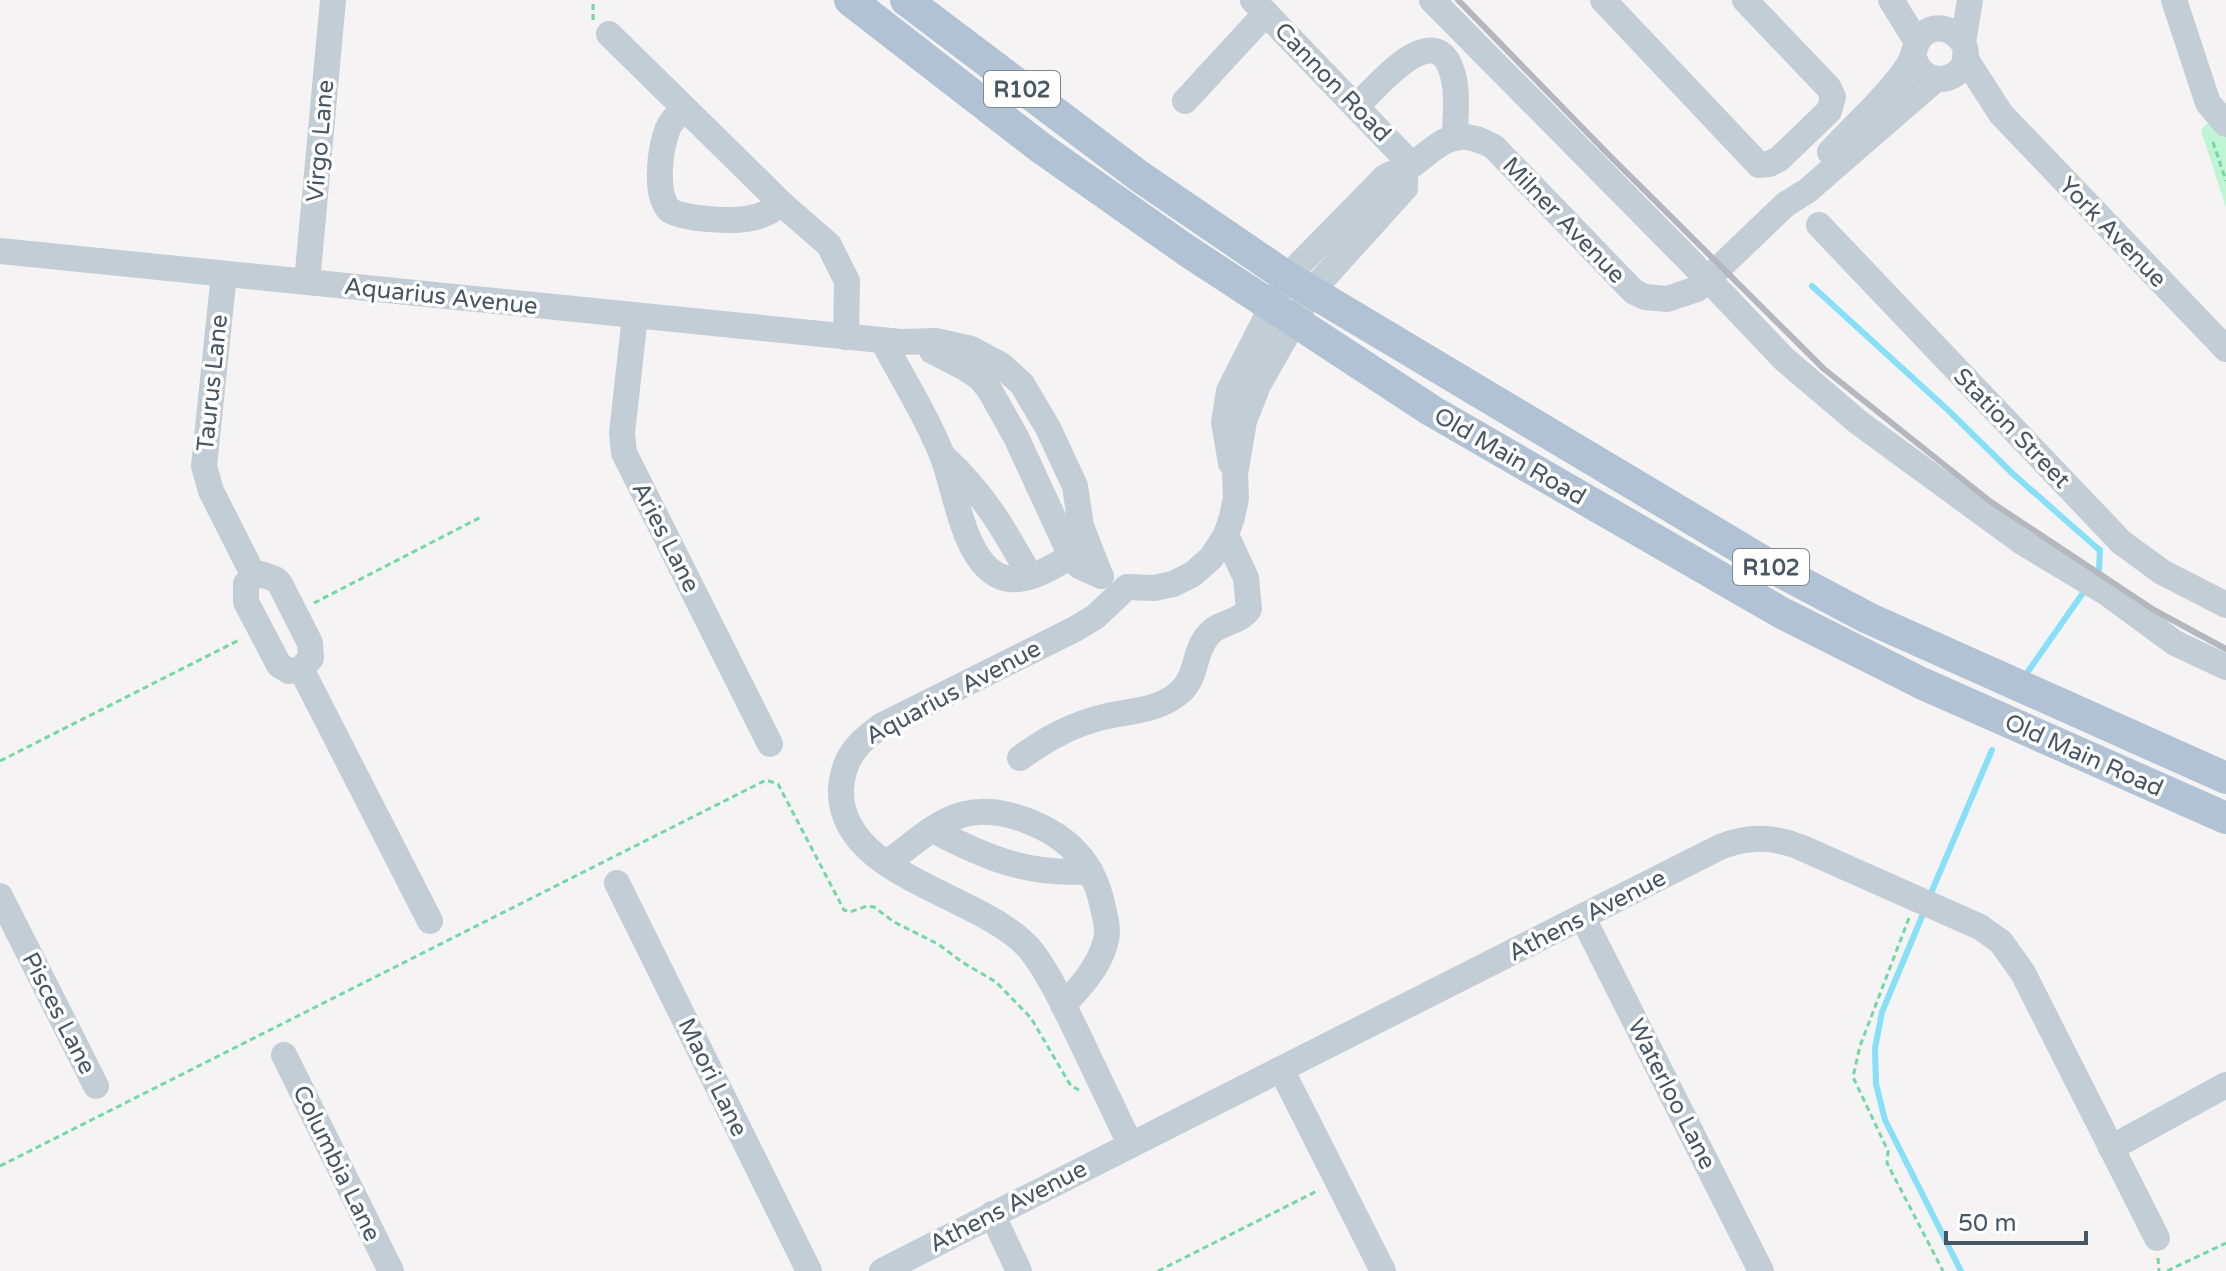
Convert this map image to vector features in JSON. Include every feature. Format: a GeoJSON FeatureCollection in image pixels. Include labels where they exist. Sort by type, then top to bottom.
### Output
{"type":"FeatureCollection","features":[{"type":"Feature","properties":{"kind":"main road","name":"Old Main Road"},"geometry":{"type":"LineString","coordinates":[[850,0],[1041,148],[1282,314],[1432,411],[1780,612],[1921,683],[2226,818]]}},
{"type":"Feature","properties":{"kind":"main road","name":"Old Main Road"},"geometry":{"type":"LineString","coordinates":[[906,0],[1139,176],[1299,284],[1779,571],[1868,618],[2226,778]]}},
{"type":"Feature","properties":{"kind":"street","name":"Virgo Lane"},"geometry":{"type":"LineString","coordinates":[[307,282],[333,0]]}},
{"type":"Feature","properties":{"kind":"street"},"geometry":{"type":"LineString","coordinates":[[1432,0],[1784,359],[1858,422],[2022,542],[2107,593],[2175,643],[2226,667]]}},
{"type":"Feature","properties":{"kind":"street"},"geometry":{"type":"LineString","coordinates":[[1603,0],[1759,165],[1769,164],[1779,159],[1829,111],[1833,97],[1826,85],[1745,0]]}},
{"type":"Feature","properties":{"kind":"street","name":"Milner Avenue"},"geometry":{"type":"LineString","coordinates":[[1940,43],[1963,0]]}},
{"type":"Feature","properties":{"kind":"street","name":"Milner Avenue"},"geometry":{"type":"LineString","coordinates":[[1786,204],[1798,186],[1896,82],[1940,43],[1970,0]]}},
{"type":"Feature","properties":{"kind":"street"},"geometry":{"type":"LineString","coordinates":[[2174,0],[2208,103],[2226,124]]}},
{"type":"Feature","properties":{"kind":"street","name":"York Avenue"},"geometry":{"type":"LineString","coordinates":[[1893,2],[1940,43],[2001,114],[2226,349]]}},
{"type":"Feature","properties":{"kind":"street"},"geometry":{"type":"LineString","coordinates":[[1185,101],[1260,7]]}},
{"type":"Feature","properties":{"kind":"street","name":"Cannon Road"},"geometry":{"type":"LineString","coordinates":[[1260,7],[1356,107],[1408,168]]}},
{"type":"Feature","properties":{"kind":"street"},"geometry":{"type":"LineString","coordinates":[[609,34],[782,204],[829,245],[843,269],[848,297],[846,337]]}},
{"type":"Feature","properties":{"kind":"street","name":"Milner Avenue"},"geometry":{"type":"LineString","coordinates":[[1455,138],[1477,139],[1494,147],[1634,292],[1657,299],[1678,298],[1697,289],[1786,204],[1807,191],[1939,80],[1958,72],[1940,43]]}},
{"type":"Feature","properties":{"kind":"street","name":"York Avenue"},"geometry":{"type":"LineString","coordinates":[[1940,43],[1921,72],[2001,114]]}},
{"type":"Feature","properties":{"kind":"street"},"geometry":{"type":"LineString","coordinates":[[892,342],[942,454],[964,526],[982,563],[998,576],[1008,579],[1040,574],[1071,556],[1079,566],[1127,587],[1154,588],[1173,584],[1193,574],[1211,558],[1226,535],[1236,498],[1235,474],[1250,403],[1282,314],[1299,284],[1385,177],[1408,168],[1438,143],[1455,138],[1452,70],[1437,51],[1427,49],[1409,57],[1356,107]]}},
{"type":"Feature","properties":{"kind":"street"},"geometry":{"type":"LineString","coordinates":[[684,108],[673,119],[665,141],[661,195],[669,210],[682,216],[749,219],[782,204]]}},
{"type":"Feature","properties":{"kind":"street","name":"Station Street"},"geometry":{"type":"LineString","coordinates":[[1819,225],[2121,542],[2162,572],[2226,605]]}},
{"type":"Feature","properties":{"kind":"street","name":"Aquarius Avenue"},"geometry":{"type":"LineString","coordinates":[[0,251],[892,342],[936,341],[971,349],[1001,365],[1022,384],[1048,428],[1075,486],[1081,526],[1100,575]]}},
{"type":"Feature","properties":{"kind":"street","name":"Taurus Lane"},"geometry":{"type":"LineString","coordinates":[[224,274],[204,466],[211,491],[254,576]]}},
{"type":"Feature","properties":{"kind":"street","name":"Aries Lane"},"geometry":{"type":"LineString","coordinates":[[635,316],[622,433],[624,453],[770,744]]}},
{"type":"Feature","properties":{"kind":"street","name":"Aquarius Avenue"},"geometry":{"type":"LineString","coordinates":[[892,342],[940,354],[980,378],[1011,427],[1071,556]]}},
{"type":"Feature","properties":{"kind":"street"},"geometry":{"type":"LineString","coordinates":[[942,454],[968,479],[996,515],[1030,576]]}},
{"type":"Feature","properties":{"kind":"street"},"geometry":{"type":"LineString","coordinates":[[1020,758],[1068,727],[1154,707],[1176,696],[1191,681],[1200,648],[1208,634],[1244,618],[1249,609],[1246,578],[1226,535]]}},
{"type":"Feature","properties":{"kind":"street"},"geometry":{"type":"LineString","coordinates":[[269,575],[275,579],[299,623],[311,650],[311,658],[301,669],[289,671],[279,665],[260,630],[244,596],[246,584],[254,576],[269,575]]}},
{"type":"Feature","properties":{"kind":"street","name":"Aquarius Avenue"},"geometry":{"type":"LineString","coordinates":[[1127,587],[1095,617],[1075,629],[881,726],[858,742],[849,755],[841,795],[851,829],[887,863],[998,923],[1033,953],[1063,1005],[1130,1144]]}},
{"type":"Feature","properties":{"kind":"street"},"geometry":{"type":"LineString","coordinates":[[301,669],[430,921]]}},
{"type":"Feature","properties":{"kind":"street"},"geometry":{"type":"LineString","coordinates":[[887,863],[933,830],[963,814],[1008,814],[1036,824],[1077,852],[1100,893],[1107,926],[1105,944],[1081,987],[1063,1005]]}},
{"type":"Feature","properties":{"kind":"street"},"geometry":{"type":"LineString","coordinates":[[933,830],[960,845],[1015,867],[1060,873],[1090,871]]}},
{"type":"Feature","properties":{"kind":"street","name":"Athens Avenue"},"geometry":{"type":"LineString","coordinates":[[882,1271],[1720,847],[1750,838],[1782,840],[1980,927],[2001,942],[2023,973],[2157,1238]]}},
{"type":"Feature","properties":{"kind":"street","name":"Maori Lane"},"geometry":{"type":"LineString","coordinates":[[617,883],[809,1271]]}},
{"type":"Feature","properties":{"kind":"street","name":"Pisces Lane"},"geometry":{"type":"LineString","coordinates":[[0,896],[96,1086]]}},
{"type":"Feature","properties":{"kind":"street","name":"Waterloo Lane"},"geometry":{"type":"LineString","coordinates":[[1583,918],[1761,1271]]}},
{"type":"Feature","properties":{"kind":"street","name":"Columbia Lane"},"geometry":{"type":"LineString","coordinates":[[284,1055],[391,1271]]}},
{"type":"Feature","properties":{"kind":"street"},"geometry":{"type":"LineString","coordinates":[[1281,1069],[1383,1271]]}},
{"type":"Feature","properties":{"kind":"street"},"geometry":{"type":"LineString","coordinates":[[2111,1148],[2226,1085]]}},
{"type":"Feature","properties":{"kind":"street"},"geometry":{"type":"LineString","coordinates":[[992,1214],[1019,1271]]}},
{"type":"Feature","properties":{"kind":"path"},"geometry":{"type":"LineString","coordinates":[[2226,124],[2212,138],[2226,181]]}},
{"type":"Feature","properties":{"kind":"path"},"geometry":{"type":"LineString","coordinates":[[0,1166],[766,780],[778,784],[844,910],[850,912],[867,906],[874,907],[996,982],[1021,1005],[1041,1031],[1071,1086],[1088,1092],[1091,1099],[1105,1092]]}},
{"type":"Feature","properties":{"kind":"path"},"geometry":{"type":"LineString","coordinates":[[1917,899],[1860,1046],[1853,1077],[1888,1151],[1887,1163],[1943,1271]]}},
{"type":"Feature","properties":{"kind":"path"},"geometry":{"type":"LineString","coordinates":[[1158,1271],[1337,1180]]}},
{"type":"Feature","properties":{"kind":"path"},"geometry":{"type":"LineString","coordinates":[[2167,1271],[2226,1243]]}},
{"type":"Feature","properties":{"kind":"green space"},"geometry":{"type":"Polygon","coordinates":[[[2211,120],[2226,136],[2226,208],[2201,130],[2211,120]]]}},
{"type":"Feature","properties":{"kind":"waterway"},"geometry":{"type":"LineString","coordinates":[[1812,286],[2012,473],[2100,550],[2099,569]]}},
{"type":"Feature","properties":{"kind":"waterway"},"geometry":{"type":"LineString","coordinates":[[2027,673],[2085,590]]}},
{"type":"Feature","properties":{"kind":"waterway"},"geometry":{"type":"LineString","coordinates":[[1931,893],[1992,750]]}},
{"type":"Feature","properties":{"kind":"waterway"},"geometry":{"type":"LineString","coordinates":[[1923,914],[1882,1012],[1875,1048],[1876,1084],[1885,1120],[1961,1271]]}},
{"type":"Feature","properties":{"kind":"railway"},"geometry":{"type":"LineString","coordinates":[[1458,0],[1824,369],[1991,502],[2154,610],[2226,649]]}}]}
